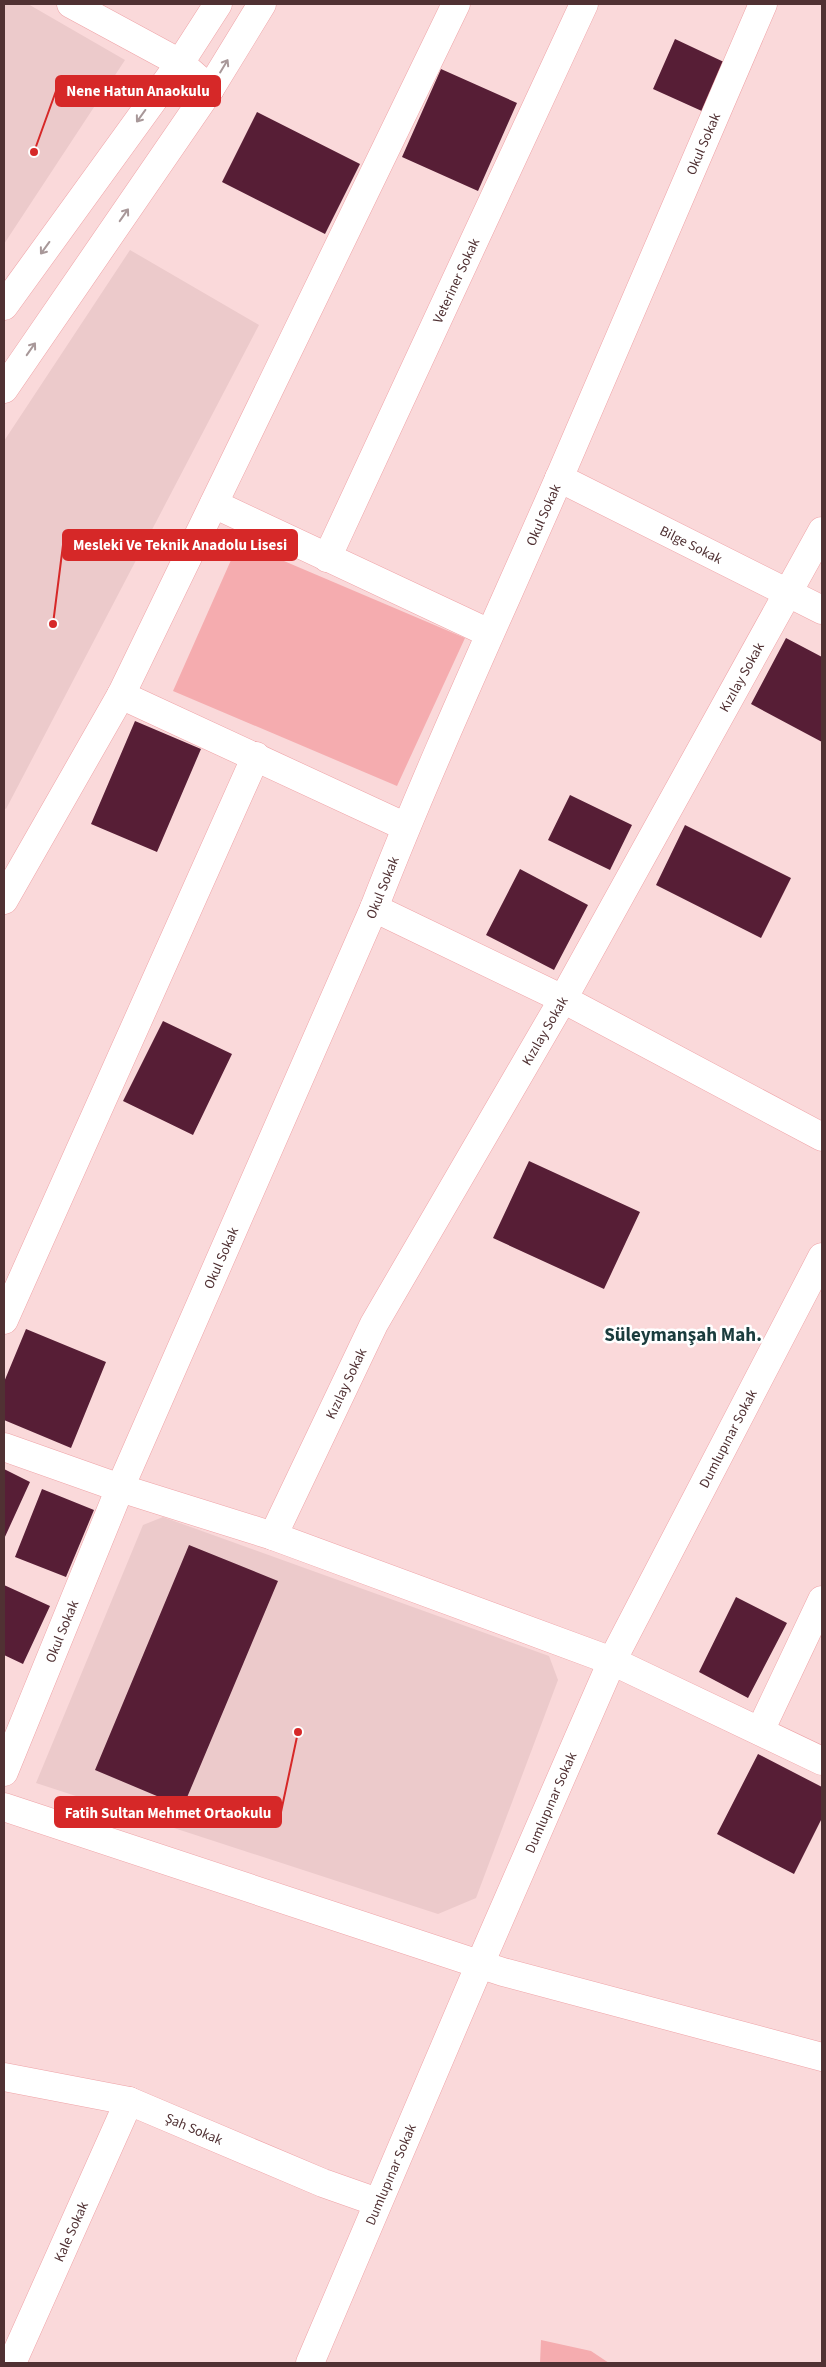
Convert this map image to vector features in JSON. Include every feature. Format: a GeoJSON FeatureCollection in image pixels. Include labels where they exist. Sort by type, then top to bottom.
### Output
{"type":"FeatureCollection","features":[{"type":"Feature","properties":{"kind":"street"},"geometry":{"type":"LineString","coordinates":[[71,4],[180,63],[210,89]]}},
{"type":"Feature","properties":{"kind":"street"},"geometry":{"type":"LineString","coordinates":[[4,306],[180,63],[218,4]]}},
{"type":"Feature","properties":{"kind":"street"},"geometry":{"type":"LineString","coordinates":[[4,389],[210,89],[262,4]]}},
{"type":"Feature","properties":{"kind":"street"},"geometry":{"type":"LineString","coordinates":[[4,900],[121,695],[456,4]]}},
{"type":"Feature","properties":{"kind":"street","name":"Veteriner Sokak"},"geometry":{"type":"LineString","coordinates":[[327,558],[584,4]]}},
{"type":"Feature","properties":{"kind":"street","name":"Okul Sokak"},"geometry":{"type":"LineString","coordinates":[[4,1772],[120,1488],[374,908],[406,827],[489,633],[559,478],[764,4]]}},
{"type":"Feature","properties":{"kind":"street","name":"Bilge Sokak"},"geometry":{"type":"LineString","coordinates":[[559,478],[822,610]]}},
{"type":"Feature","properties":{"kind":"street"},"geometry":{"type":"LineString","coordinates":[[214,504],[489,633]]}},
{"type":"Feature","properties":{"kind":"street","name":"Kızılay Sokak"},"geometry":{"type":"LineString","coordinates":[[273,1536],[374,1324],[563,999],[822,531]]}},
{"type":"Feature","properties":{"kind":"street"},"geometry":{"type":"LineString","coordinates":[[121,695],[406,827]]}},
{"type":"Feature","properties":{"kind":"street"},"geometry":{"type":"LineString","coordinates":[[4,1320],[256,756]]}},
{"type":"Feature","properties":{"kind":"street"},"geometry":{"type":"LineString","coordinates":[[374,908],[563,999],[822,1138]]}},
{"type":"Feature","properties":{"kind":"street","name":"Dumlupınar Sokak"},"geometry":{"type":"LineString","coordinates":[[310,2363],[480,1964],[612,1661],[822,1257]]}},
{"type":"Feature","properties":{"kind":"street"},"geometry":{"type":"LineString","coordinates":[[4,1447],[120,1488],[273,1536],[612,1661],[822,1761]]}},
{"type":"Feature","properties":{"kind":"street"},"geometry":{"type":"LineString","coordinates":[[760,1731],[822,1600]]}},
{"type":"Feature","properties":{"kind":"street"},"geometry":{"type":"LineString","coordinates":[[4,1807],[480,1964],[822,2057]]}},
{"type":"Feature","properties":{"kind":"street","name":"Şah Sokak"},"geometry":{"type":"LineString","coordinates":[[4,2077],[129,2101],[323,2183],[378,2202]]}},
{"type":"Feature","properties":{"kind":"street","name":"Kale Sokak"},"geometry":{"type":"LineString","coordinates":[[12,2363],[129,2101]]}},
{"type":"Feature","properties":{"kind":"shaded area"},"geometry":{"type":"Polygon","coordinates":[[[4,4],[28,4],[125,60],[4,244],[4,4]]]}},
{"type":"Feature","properties":{"kind":"shaded area"},"geometry":{"type":"Polygon","coordinates":[[[130,250],[259,325],[6,809],[4,808],[4,441],[130,250]]]}},
{"type":"Feature","properties":{"kind":"shaded area"},"geometry":{"type":"Polygon","coordinates":[[[239,542],[465,638],[397,786],[173,691],[239,542]]]}},
{"type":"Feature","properties":{"kind":"shaded area"},"geometry":{"type":"Polygon","coordinates":[[[163,1517],[549,1656],[558,1680],[476,1898],[438,1914],[36,1783],[143,1525],[163,1517]]]}},
{"type":"Feature","properties":{"kind":"shaded area"},"geometry":{"type":"Polygon","coordinates":[[[541,2340],[591,2351],[609,2363],[540,2363],[541,2340]]]}},
{"type":"Feature","properties":{"kind":"building"},"geometry":{"type":"Polygon","coordinates":[[[675,39],[726,63],[704,112],[653,89],[675,39]]]}},
{"type":"Feature","properties":{"kind":"building"},"geometry":{"type":"Polygon","coordinates":[[[441,69],[517,103],[478,191],[402,157],[441,69]]]}},
{"type":"Feature","properties":{"kind":"building"},"geometry":{"type":"Polygon","coordinates":[[[257,112],[360,164],[325,234],[222,182],[257,112]]]}},
{"type":"Feature","properties":{"kind":"building"},"geometry":{"type":"Polygon","coordinates":[[[786,638],[822,657],[822,742],[751,704],[786,638]]]}},
{"type":"Feature","properties":{"kind":"building"},"geometry":{"type":"Polygon","coordinates":[[[135,721],[201,749],[157,852],[91,824],[135,721]]]}},
{"type":"Feature","properties":{"kind":"building"},"geometry":{"type":"Polygon","coordinates":[[[570,795],[632,825],[610,870],[548,840],[570,795]]]}},
{"type":"Feature","properties":{"kind":"building"},"geometry":{"type":"Polygon","coordinates":[[[685,825],[791,878],[761,938],[656,885],[685,825]]]}},
{"type":"Feature","properties":{"kind":"building"},"geometry":{"type":"Polygon","coordinates":[[[520,869],[588,905],[554,970],[486,935],[520,869]]]}},
{"type":"Feature","properties":{"kind":"building"},"geometry":{"type":"Polygon","coordinates":[[[163,1021],[232,1054],[193,1135],[123,1101],[163,1021]]]}},
{"type":"Feature","properties":{"kind":"building"},"geometry":{"type":"Polygon","coordinates":[[[529,1161],[640,1212],[604,1289],[493,1238],[529,1161]]]}},
{"type":"Feature","properties":{"kind":"building"},"geometry":{"type":"Polygon","coordinates":[[[26,1329],[106,1362],[71,1448],[4,1420],[4,1382],[26,1329]]]}},
{"type":"Feature","properties":{"kind":"building"},"geometry":{"type":"Polygon","coordinates":[[[4,1469],[30,1482],[4,1539],[4,1469]]]}},
{"type":"Feature","properties":{"kind":"building"},"geometry":{"type":"Polygon","coordinates":[[[42,1489],[94,1510],[66,1577],[15,1557],[42,1489]]]}},
{"type":"Feature","properties":{"kind":"building"},"geometry":{"type":"Polygon","coordinates":[[[189,1545],[278,1581],[183,1807],[95,1770],[189,1545]]]}},
{"type":"Feature","properties":{"kind":"building"},"geometry":{"type":"Polygon","coordinates":[[[4,1585],[50,1606],[23,1664],[4,1655],[4,1585]]]}},
{"type":"Feature","properties":{"kind":"building"},"geometry":{"type":"Polygon","coordinates":[[[736,1597],[787,1623],[748,1698],[699,1672],[736,1597]]]}},
{"type":"Feature","properties":{"kind":"building"},"geometry":{"type":"Polygon","coordinates":[[[758,1754],[822,1787],[822,1818],[794,1874],[717,1834],[758,1754]]]}},
{"type":"Feature","properties":{"kind":"place","name":"Nene Hatun Anaokulu"},"geometry":{"type":"Point","coordinates":[34,152]}},
{"type":"Feature","properties":{"kind":"place","name":"Mesleki Ve Teknik Anadolu Lisesi"},"geometry":{"type":"Point","coordinates":[53,624]}},
{"type":"Feature","properties":{"kind":"place","name":"Fatih Sultan Mehmet Ortaokulu"},"geometry":{"type":"Point","coordinates":[298,1732]}},
{"type":"Feature","properties":{"kind":"district","name":"Süleymanşah Mah."},"geometry":{"type":"Point","coordinates":[683,1334]}}]}
